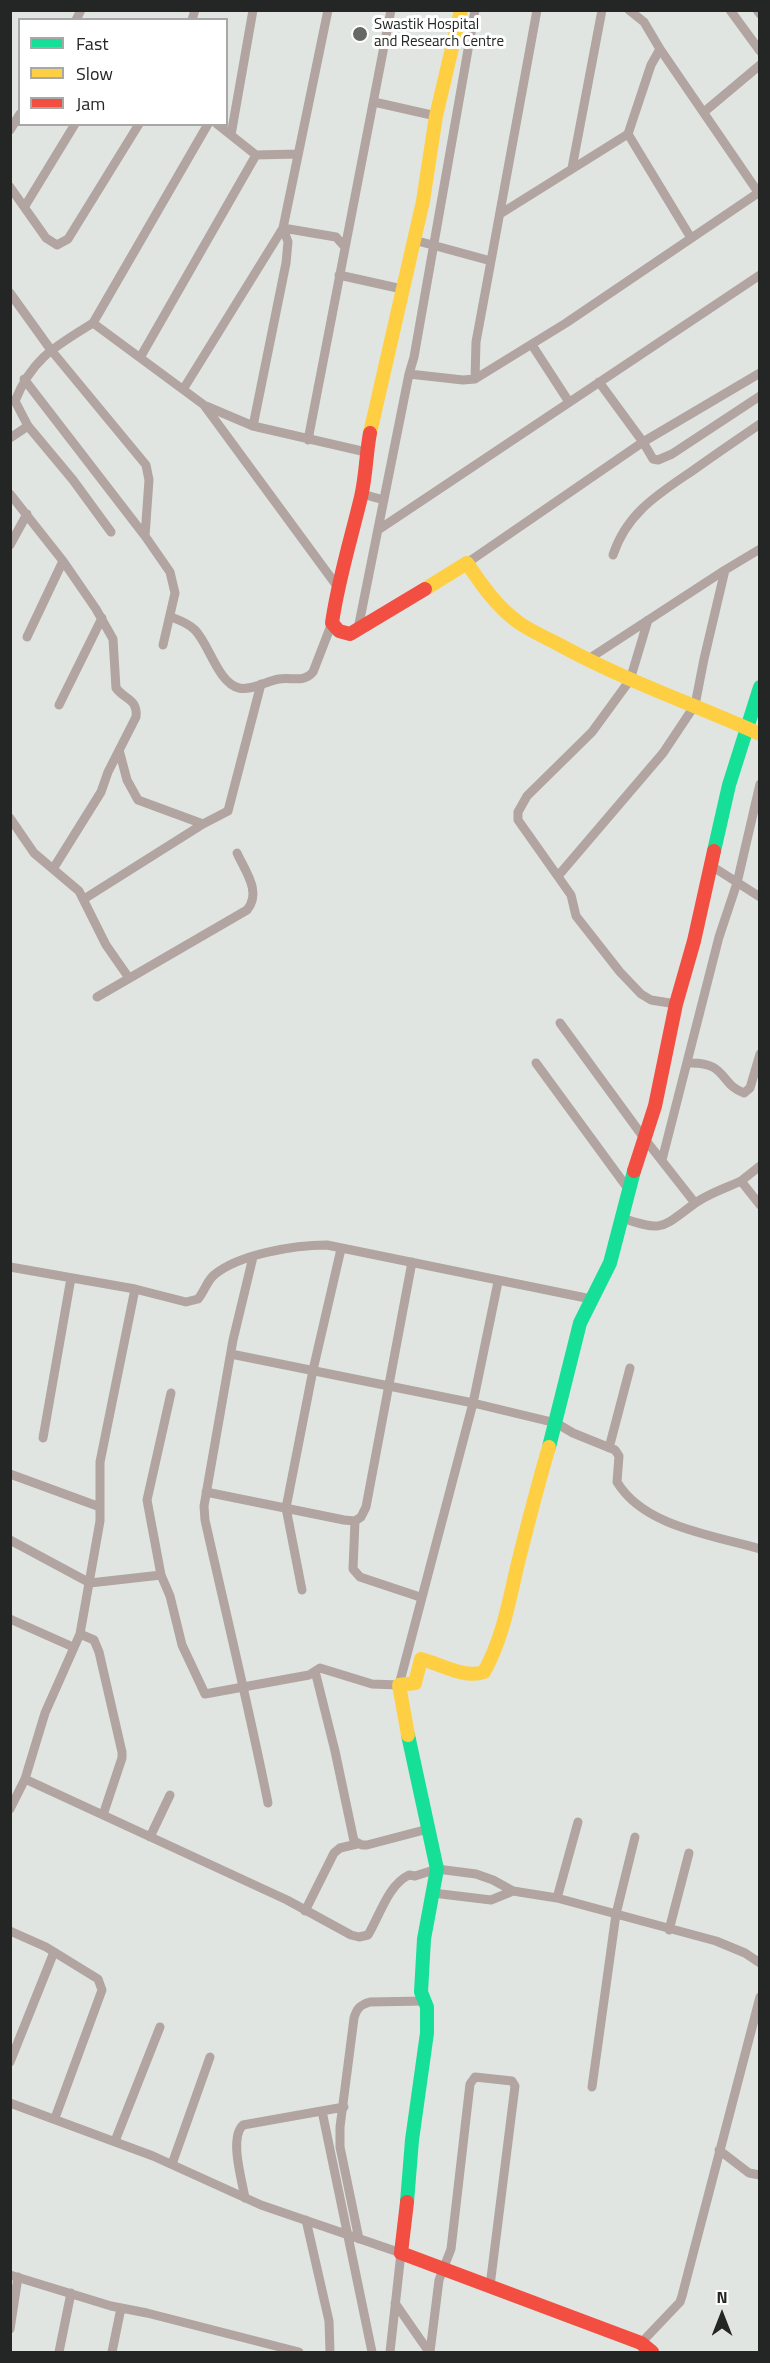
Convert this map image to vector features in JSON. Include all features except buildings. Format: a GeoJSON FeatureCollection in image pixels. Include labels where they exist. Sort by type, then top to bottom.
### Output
{"type":"FeatureCollection","features":[{"type":"Feature","properties":{"kind":"street"},"geometry":{"type":"LineString","coordinates":[[231,135],[253,10]]}},
{"type":"Feature","properties":{"kind":"street"},"geometry":{"type":"LineString","coordinates":[[184,388],[283,228],[328,10]]}},
{"type":"Feature","properties":{"kind":"street"},"geometry":{"type":"LineString","coordinates":[[308,440],[391,10]]}},
{"type":"Feature","properties":{"kind":"street"},"geometry":{"type":"LineString","coordinates":[[171,616],[195,629],[220,671],[235,687],[244,689],[275,680],[303,679],[314,672],[332,623],[337,586],[362,494],[366,452],[423,201],[436,116],[460,10]]}},
{"type":"Feature","properties":{"kind":"street"},"geometry":{"type":"LineString","coordinates":[[358,629],[414,357],[475,10]]}},
{"type":"Feature","properties":{"kind":"street"},"geometry":{"type":"LineString","coordinates":[[475,379],[476,342],[537,10]]}},
{"type":"Feature","properties":{"kind":"street"},"geometry":{"type":"LineString","coordinates":[[572,168],[602,10]]}},
{"type":"Feature","properties":{"kind":"street"},"geometry":{"type":"LineString","coordinates":[[409,374],[463,380],[475,379],[532,345],[759,194],[644,22],[629,10]]}},
{"type":"Feature","properties":{"kind":"street"},"geometry":{"type":"LineString","coordinates":[[730,10],[759,51]]}},
{"type":"Feature","properties":{"kind":"street"},"geometry":{"type":"LineString","coordinates":[[500,214],[628,134],[651,65],[660,49]]}},
{"type":"Feature","properties":{"kind":"street"},"geometry":{"type":"LineString","coordinates":[[704,112],[759,65]]}},
{"type":"Feature","properties":{"kind":"street"},"geometry":{"type":"LineString","coordinates":[[374,102],[436,116]]}},
{"type":"Feature","properties":{"kind":"street"},"geometry":{"type":"LineString","coordinates":[[10,130],[18,117]]}},
{"type":"Feature","properties":{"kind":"street"},"geometry":{"type":"LineString","coordinates":[[25,206],[74,126]]}},
{"type":"Feature","properties":{"kind":"street"},"geometry":{"type":"LineString","coordinates":[[10,187],[51,243],[63,244],[138,126]]}},
{"type":"Feature","properties":{"kind":"street"},"geometry":{"type":"LineString","coordinates":[[111,532],[73,480],[28,426],[13,396],[24,379],[51,350],[93,323],[207,126]]}},
{"type":"Feature","properties":{"kind":"street"},"geometry":{"type":"LineString","coordinates":[[220,126],[256,155],[297,154]]}},
{"type":"Feature","properties":{"kind":"street"},"geometry":{"type":"LineString","coordinates":[[628,134],[691,238]]}},
{"type":"Feature","properties":{"kind":"street"},"geometry":{"type":"LineString","coordinates":[[141,357],[256,155]]}},
{"type":"Feature","properties":{"kind":"street"},"geometry":{"type":"LineString","coordinates":[[283,228],[336,237],[345,247]]}},
{"type":"Feature","properties":{"kind":"street"},"geometry":{"type":"LineString","coordinates":[[253,426],[286,262],[288,242],[283,228]]}},
{"type":"Feature","properties":{"kind":"street"},"geometry":{"type":"LineString","coordinates":[[414,240],[491,261]]}},
{"type":"Feature","properties":{"kind":"street"},"geometry":{"type":"LineString","coordinates":[[339,275],[402,289]]}},
{"type":"Feature","properties":{"kind":"street"},"geometry":{"type":"LineString","coordinates":[[378,530],[759,275]]}},
{"type":"Feature","properties":{"kind":"street"},"geometry":{"type":"LineString","coordinates":[[10,293],[51,350],[146,465],[149,480],[145,536]]}},
{"type":"Feature","properties":{"kind":"street"},"geometry":{"type":"LineString","coordinates":[[93,323],[204,405],[337,586]]}},
{"type":"Feature","properties":{"kind":"street"},"geometry":{"type":"LineString","coordinates":[[532,345],[569,402]]}},
{"type":"Feature","properties":{"kind":"street"},"geometry":{"type":"LineString","coordinates":[[332,623],[334,628],[342,633],[350,634],[467,563],[644,442],[759,373]]}},
{"type":"Feature","properties":{"kind":"street"},"geometry":{"type":"LineString","coordinates":[[24,379],[170,572],[175,592],[163,645]]}},
{"type":"Feature","properties":{"kind":"street"},"geometry":{"type":"LineString","coordinates":[[599,382],[644,442],[653,459],[662,460],[759,396]]}},
{"type":"Feature","properties":{"kind":"street"},"geometry":{"type":"LineString","coordinates":[[204,405],[253,426],[366,452]]}},
{"type":"Feature","properties":{"kind":"street"},"geometry":{"type":"LineString","coordinates":[[613,555],[628,523],[640,509],[759,424]]}},
{"type":"Feature","properties":{"kind":"street"},"geometry":{"type":"LineString","coordinates":[[10,438],[28,426]]}},
{"type":"Feature","properties":{"kind":"street"},"geometry":{"type":"LineString","coordinates":[[10,494],[63,561],[102,618],[113,639],[116,688],[120,694],[134,702],[137,708],[136,717],[97,799],[53,869]]}},
{"type":"Feature","properties":{"kind":"street"},"geometry":{"type":"LineString","coordinates":[[362,494],[384,500]]}},
{"type":"Feature","properties":{"kind":"street"},"geometry":{"type":"LineString","coordinates":[[10,545],[27,514]]}},
{"type":"Feature","properties":{"kind":"street"},"geometry":{"type":"LineString","coordinates":[[587,660],[759,549]]}},
{"type":"Feature","properties":{"kind":"street"},"geometry":{"type":"LineString","coordinates":[[27,637],[63,561]]}},
{"type":"Feature","properties":{"kind":"street"},"geometry":{"type":"LineString","coordinates":[[467,563],[484,588],[518,622],[587,660],[630,680],[754,731]]}},
{"type":"Feature","properties":{"kind":"street"},"geometry":{"type":"LineString","coordinates":[[558,876],[663,753],[695,705],[725,570]]}},
{"type":"Feature","properties":{"kind":"street"},"geometry":{"type":"LineString","coordinates":[[59,705],[102,618]]}},
{"type":"Feature","properties":{"kind":"street"},"geometry":{"type":"LineString","coordinates":[[648,620],[630,680],[592,732],[527,796],[518,812],[520,826],[570,895],[576,916],[620,972],[641,994],[651,999],[676,1004]]}},
{"type":"Feature","properties":{"kind":"street"},"geometry":{"type":"LineString","coordinates":[[84,899],[203,824],[228,811],[261,684]]}},
{"type":"Feature","properties":{"kind":"street"},"geometry":{"type":"LineString","coordinates":[[171,1393],[147,1500],[161,1575],[170,1596],[182,1645],[205,1694],[309,1675],[320,1668],[372,1684],[415,1683],[421,1659],[465,1674],[476,1675],[484,1671],[489,1663],[507,1611],[536,1489],[556,1424],[571,1353],[580,1323],[610,1263],[629,1190],[655,1106],[676,1004],[691,952],[729,785],[754,731],[759,687]]}},
{"type":"Feature","properties":{"kind":"street"},"geometry":{"type":"LineString","coordinates":[[119,750],[127,780],[138,801],[203,824]]}},
{"type":"Feature","properties":{"kind":"street"},"geometry":{"type":"LineString","coordinates":[[662,1160],[719,937],[737,883],[759,784]]}},
{"type":"Feature","properties":{"kind":"street"},"geometry":{"type":"LineString","coordinates":[[10,818],[34,853],[79,891],[106,945],[129,978]]}},
{"type":"Feature","properties":{"kind":"street"},"geometry":{"type":"LineString","coordinates":[[97,997],[247,910],[252,904],[254,889],[237,853]]}},
{"type":"Feature","properties":{"kind":"street"},"geometry":{"type":"LineString","coordinates":[[711,865],[759,897]]}},
{"type":"Feature","properties":{"kind":"street"},"geometry":{"type":"LineString","coordinates":[[560,1023],[644,1138],[695,1203]]}},
{"type":"Feature","properties":{"kind":"street"},"geometry":{"type":"LineString","coordinates":[[688,1063],[709,1065],[722,1073],[739,1092],[744,1093],[750,1088],[759,1054]]}},
{"type":"Feature","properties":{"kind":"street"},"geometry":{"type":"LineString","coordinates":[[536,1063],[629,1190]]}},
{"type":"Feature","properties":{"kind":"street"},"geometry":{"type":"LineString","coordinates":[[622,1218],[648,1226],[663,1225],[681,1215],[695,1203],[741,1181],[759,1166]]}},
{"type":"Feature","properties":{"kind":"street"},"geometry":{"type":"LineString","coordinates":[[741,1181],[759,1205]]}},
{"type":"Feature","properties":{"kind":"street"},"geometry":{"type":"LineString","coordinates":[[10,1268],[135,1289],[186,1302],[202,1294],[213,1276],[233,1264],[253,1257],[309,1245],[327,1245],[498,1282],[591,1299]]}},
{"type":"Feature","properties":{"kind":"street"},"geometry":{"type":"LineString","coordinates":[[302,1590],[286,1508],[313,1371],[341,1249]]}},
{"type":"Feature","properties":{"kind":"street"},"geometry":{"type":"LineString","coordinates":[[253,1257],[231,1354],[206,1492],[205,1520],[233,1647],[245,1688],[268,1803]]}},
{"type":"Feature","properties":{"kind":"street"},"geometry":{"type":"LineString","coordinates":[[206,1492],[355,1521],[362,1517],[366,1507],[412,1262]]}},
{"type":"Feature","properties":{"kind":"street"},"geometry":{"type":"LineString","coordinates":[[43,1438],[71,1278]]}},
{"type":"Feature","properties":{"kind":"street"},"geometry":{"type":"LineString","coordinates":[[390,2352],[412,2140],[427,2033],[427,2007],[421,1992],[424,1939],[437,1869],[399,1685],[420,1597],[473,1402],[498,1282]]}},
{"type":"Feature","properties":{"kind":"street"},"geometry":{"type":"LineString","coordinates":[[10,1809],[25,1779],[45,1713],[80,1634],[84,1600],[90,1583],[100,1521],[100,1462],[135,1289]]}},
{"type":"Feature","properties":{"kind":"street"},"geometry":{"type":"LineString","coordinates":[[231,1354],[473,1402],[556,1424],[573,1434],[615,1450],[620,1456],[617,1482],[647,1513],[670,1523],[759,1549]]}},
{"type":"Feature","properties":{"kind":"street"},"geometry":{"type":"LineString","coordinates":[[609,1448],[630,1368]]}},
{"type":"Feature","properties":{"kind":"street"},"geometry":{"type":"LineString","coordinates":[[10,1474],[100,1507]]}},
{"type":"Feature","properties":{"kind":"street"},"geometry":{"type":"LineString","coordinates":[[355,1521],[353,1569],[360,1577],[420,1597]]}},
{"type":"Feature","properties":{"kind":"street"},"geometry":{"type":"LineString","coordinates":[[10,1540],[90,1583],[161,1575]]}},
{"type":"Feature","properties":{"kind":"street"},"geometry":{"type":"LineString","coordinates":[[10,1630],[12,1619],[73,1647]]}},
{"type":"Feature","properties":{"kind":"street"},"geometry":{"type":"LineString","coordinates":[[80,1634],[94,1640],[99,1652],[122,1752],[104,1815]]}},
{"type":"Feature","properties":{"kind":"street"},"geometry":{"type":"LineString","coordinates":[[315,1671],[335,1751],[352,1838],[357,1844]]}},
{"type":"Feature","properties":{"kind":"street"},"geometry":{"type":"LineString","coordinates":[[25,1779],[306,1911],[351,1935],[359,1937],[369,1935],[384,1904],[401,1878],[437,1869],[476,1874],[513,1891],[557,1898],[716,1941],[745,1953],[759,1963]]}},
{"type":"Feature","properties":{"kind":"street"},"geometry":{"type":"LineString","coordinates":[[150,1837],[170,1795]]}},
{"type":"Feature","properties":{"kind":"street"},"geometry":{"type":"LineString","coordinates":[[557,1898],[578,1822]]}},
{"type":"Feature","properties":{"kind":"street"},"geometry":{"type":"LineString","coordinates":[[306,1911],[334,1853],[340,1848],[357,1844],[367,1845],[428,1829]]}},
{"type":"Feature","properties":{"kind":"street"},"geometry":{"type":"LineString","coordinates":[[591,2087],[616,1914],[635,1836]]}},
{"type":"Feature","properties":{"kind":"street"},"geometry":{"type":"LineString","coordinates":[[669,1930],[689,1853]]}},
{"type":"Feature","properties":{"kind":"street"},"geometry":{"type":"LineString","coordinates":[[433,1893],[491,1900],[513,1891]]}},
{"type":"Feature","properties":{"kind":"street"},"geometry":{"type":"LineString","coordinates":[[10,1931],[54,1952],[99,1978],[102,1990],[55,2118]]}},
{"type":"Feature","properties":{"kind":"street"},"geometry":{"type":"LineString","coordinates":[[10,2062],[54,1952]]}},
{"type":"Feature","properties":{"kind":"street"},"geometry":{"type":"LineString","coordinates":[[641,2343],[680,2302],[759,1997]]}},
{"type":"Feature","properties":{"kind":"street"},"geometry":{"type":"LineString","coordinates":[[359,2239],[340,2147],[340,2127],[354,2018],[361,2004],[425,2001]]}},
{"type":"Feature","properties":{"kind":"street"},"geometry":{"type":"LineString","coordinates":[[115,2141],[160,2027]]}},
{"type":"Feature","properties":{"kind":"street"},"geometry":{"type":"LineString","coordinates":[[172,2164],[210,2057]]}},
{"type":"Feature","properties":{"kind":"street"},"geometry":{"type":"LineString","coordinates":[[429,2352],[436,2293],[442,2268],[451,2249],[471,2079],[479,2077],[512,2081],[515,2091],[490,2286]]}},
{"type":"Feature","properties":{"kind":"street"},"geometry":{"type":"LineString","coordinates":[[10,2103],[55,2118],[172,2164],[245,2198],[442,2268],[641,2343],[652,2352]]}},
{"type":"Feature","properties":{"kind":"street"},"geometry":{"type":"LineString","coordinates":[[245,2198],[236,2141],[238,2129],[243,2125],[344,2107]]}},
{"type":"Feature","properties":{"kind":"street"},"geometry":{"type":"LineString","coordinates":[[322,2111],[372,2352]]}},
{"type":"Feature","properties":{"kind":"street"},"geometry":{"type":"LineString","coordinates":[[719,2150],[749,2174],[759,2175]]}},
{"type":"Feature","properties":{"kind":"street"},"geometry":{"type":"LineString","coordinates":[[306,2220],[329,2321],[330,2352]]}},
{"type":"Feature","properties":{"kind":"street"},"geometry":{"type":"LineString","coordinates":[[10,2329],[14,2276],[121,2308],[299,2352]]}},
{"type":"Feature","properties":{"kind":"street"},"geometry":{"type":"LineString","coordinates":[[59,2352],[71,2293]]}},
{"type":"Feature","properties":{"kind":"street"},"geometry":{"type":"LineString","coordinates":[[395,2303],[429,2352]]}},
{"type":"Feature","properties":{"kind":"street"},"geometry":{"type":"LineString","coordinates":[[112,2352],[121,2308]]}},
{"type":"Feature","properties":{"kind":"traffic: fast"},"geometry":{"type":"LineString","coordinates":[[714,851],[729,785],[760,687]]}},
{"type":"Feature","properties":{"kind":"traffic: fast"},"geometry":{"type":"LineString","coordinates":[[549,1447],[580,1323],[610,1263],[634,1171]]}},
{"type":"Feature","properties":{"kind":"traffic: fast"},"geometry":{"type":"LineString","coordinates":[[407,2202],[412,2140],[427,2033],[427,2007],[421,1992],[424,1939],[437,1869],[408,1735]]}},
{"type":"Feature","properties":{"kind":"traffic: slow"},"geometry":{"type":"LineString","coordinates":[[370,433],[423,201],[436,116],[461,10]]}},
{"type":"Feature","properties":{"kind":"traffic: slow"},"geometry":{"type":"LineString","coordinates":[[425,589],[467,563],[496,602],[527,628],[608,669],[760,734]]}},
{"type":"Feature","properties":{"kind":"traffic: slow"},"geometry":{"type":"LineString","coordinates":[[408,1735],[399,1685],[415,1683],[421,1659],[469,1674],[484,1672],[490,1660],[504,1621],[549,1447]]}},
{"type":"Feature","properties":{"kind":"traffic: jam"},"geometry":{"type":"LineString","coordinates":[[370,433],[363,489],[341,575],[332,623],[339,631],[350,634],[425,589]]}},
{"type":"Feature","properties":{"kind":"traffic: jam"},"geometry":{"type":"LineString","coordinates":[[634,1171],[655,1106],[676,1004],[694,941],[714,851]]}},
{"type":"Feature","properties":{"kind":"traffic: jam"},"geometry":{"type":"LineString","coordinates":[[407,2202],[401,2253],[641,2343],[652,2352]]}},
{"type":"Feature","properties":{"kind":"place","name":"Swastik Hospital and Research Centre"},"geometry":{"type":"Point","coordinates":[360,34]}}]}
